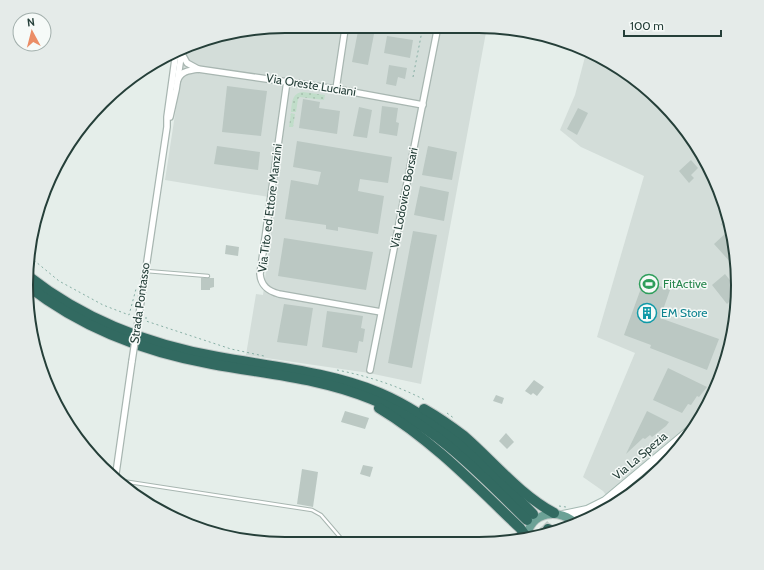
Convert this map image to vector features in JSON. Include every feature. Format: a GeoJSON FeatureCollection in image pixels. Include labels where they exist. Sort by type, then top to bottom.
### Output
{"type":"FeatureCollection","features":[{"type":"Feature","properties":{"kind":"highway"},"geometry":{"type":"LineString","coordinates":[[33,280],[56,296],[86,314],[118,329],[152,341],[206,355],[337,383],[383,404],[407,416],[426,428],[463,458],[530,517]]}},
{"type":"Feature","properties":{"kind":"highway"},"geometry":{"type":"LineString","coordinates":[[33,290],[77,319],[142,347],[196,361],[337,383],[359,382],[390,393],[424,409],[446,422],[465,437],[525,494],[542,507],[559,514]]}},
{"type":"Feature","properties":{"kind":"highway"},"geometry":{"type":"LineString","coordinates":[[337,383],[401,421],[449,461],[523,533]]}},
{"type":"Feature","properties":{"kind":"main road","name":"Via La Spezia"},"geometry":{"type":"LineString","coordinates":[[529,532],[531,526],[537,519],[545,515],[587,510],[605,501],[672,446]]}},
{"type":"Feature","properties":{"kind":"main road"},"geometry":{"type":"LineString","coordinates":[[559,514],[572,519]]}},
{"type":"Feature","properties":{"kind":"street"},"geometry":{"type":"LineString","coordinates":[[336,89],[344,33]]}},
{"type":"Feature","properties":{"kind":"street","name":"Via Lodovico Borsari"},"geometry":{"type":"LineString","coordinates":[[370,370],[437,33]]}},
{"type":"Feature","properties":{"kind":"street"},"geometry":{"type":"LineString","coordinates":[[182,55],[186,62],[198,69]]}},
{"type":"Feature","properties":{"kind":"street","name":"Strada Pontasso"},"geometry":{"type":"LineString","coordinates":[[169,102],[180,56]]}},
{"type":"Feature","properties":{"kind":"street","name":"Strada Pontasso"},"geometry":{"type":"LineString","coordinates":[[167,127],[177,82],[179,57]]}},
{"type":"Feature","properties":{"kind":"street","name":"Strada Pontasso"},"geometry":{"type":"LineString","coordinates":[[116,471],[167,127],[175,58]]}},
{"type":"Feature","properties":{"kind":"street"},"geometry":{"type":"LineString","coordinates":[[178,64],[198,69]]}},
{"type":"Feature","properties":{"kind":"street","name":"Via Oreste Luciani"},"geometry":{"type":"LineString","coordinates":[[177,82],[179,76],[184,72],[198,69],[336,89],[423,105]]}},
{"type":"Feature","properties":{"kind":"street","name":"Via Tito ed Ettore Manzini"},"geometry":{"type":"LineString","coordinates":[[286,81],[260,274],[262,282],[270,291],[279,294],[381,312]]}},
{"type":"Feature","properties":{"kind":"lane"},"geometry":{"type":"LineString","coordinates":[[145,271],[208,276]]}},
{"type":"Feature","properties":{"kind":"lane"},"geometry":{"type":"LineString","coordinates":[[129,482],[312,510],[321,515],[340,537]]}},
{"type":"Feature","properties":{"kind":"path"},"geometry":{"type":"LineString","coordinates":[[413,76],[422,33]]}},
{"type":"Feature","properties":{"kind":"shaded area"},"geometry":{"type":"Polygon","coordinates":[[[285,33],[486,33],[421,384],[369,373],[246,355],[256,294],[263,295],[275,198],[165,180],[184,54],[189,52],[204,46],[252,35],[285,33]]]}},
{"type":"Feature","properties":{"kind":"shaded area"},"geometry":{"type":"Polygon","coordinates":[[[585,57],[619,75],[657,107],[689,145],[705,174],[718,204],[729,252],[731,285],[729,318],[718,366],[705,396],[689,425],[668,451],[645,474],[619,495],[610,500],[603,491],[583,477],[635,353],[597,337],[644,176],[581,147],[560,130],[575,95],[585,57]]]}},
{"type":"Feature","properties":{"kind":"green space"},"geometry":{"type":"Polygon","coordinates":[[[303,92],[325,95],[324,100],[300,97],[298,99],[296,112],[291,112],[292,102],[295,96],[303,92]]]}},
{"type":"Feature","properties":{"kind":"green space"},"geometry":{"type":"Polygon","coordinates":[[[291,113],[295,114],[293,127],[289,127],[291,113]]]}},
{"type":"Feature","properties":{"kind":"building"},"geometry":{"type":"Polygon","coordinates":[[[358,33],[374,33],[368,65],[352,62],[358,33]]]}},
{"type":"Feature","properties":{"kind":"building"},"geometry":{"type":"Polygon","coordinates":[[[387,36],[413,40],[410,58],[384,53],[387,36]]]}},
{"type":"Feature","properties":{"kind":"building"},"geometry":{"type":"Polygon","coordinates":[[[389,65],[407,68],[405,79],[398,77],[396,86],[386,84],[389,65]]]}},
{"type":"Feature","properties":{"kind":"building"},"geometry":{"type":"Polygon","coordinates":[[[227,86],[267,91],[261,136],[222,132],[227,86]]]}},
{"type":"Feature","properties":{"kind":"building"},"geometry":{"type":"Polygon","coordinates":[[[303,99],[320,102],[319,108],[340,111],[337,134],[299,128],[303,99]]]}},
{"type":"Feature","properties":{"kind":"building"},"geometry":{"type":"Polygon","coordinates":[[[382,106],[398,108],[396,122],[399,123],[397,136],[379,133],[382,106]]]}},
{"type":"Feature","properties":{"kind":"building"},"geometry":{"type":"Polygon","coordinates":[[[359,107],[372,110],[367,138],[353,136],[359,107]]]}},
{"type":"Feature","properties":{"kind":"building"},"geometry":{"type":"Polygon","coordinates":[[[578,108],[588,113],[577,135],[567,129],[578,108]]]}},
{"type":"Feature","properties":{"kind":"building"},"geometry":{"type":"Polygon","coordinates":[[[297,141],[392,157],[388,183],[360,179],[358,191],[384,196],[378,234],[338,227],[338,231],[326,229],[326,225],[285,219],[291,180],[318,185],[321,172],[293,167],[297,141]]]}},
{"type":"Feature","properties":{"kind":"building"},"geometry":{"type":"Polygon","coordinates":[[[217,146],[260,152],[258,170],[214,164],[217,146]]]}},
{"type":"Feature","properties":{"kind":"building"},"geometry":{"type":"Polygon","coordinates":[[[428,146],[457,152],[452,180],[422,175],[428,146]]]}},
{"type":"Feature","properties":{"kind":"building"},"geometry":{"type":"Polygon","coordinates":[[[691,160],[698,168],[691,175],[694,178],[689,183],[679,171],[691,160]]]}},
{"type":"Feature","properties":{"kind":"building"},"geometry":{"type":"Polygon","coordinates":[[[420,186],[449,192],[444,221],[414,215],[420,186]]]}},
{"type":"Feature","properties":{"kind":"building"},"geometry":{"type":"Polygon","coordinates":[[[413,231],[437,235],[412,368],[388,363],[413,231]]]}},
{"type":"Feature","properties":{"kind":"building"},"geometry":{"type":"Polygon","coordinates":[[[725,234],[730,261],[714,244],[725,234]]]}},
{"type":"Feature","properties":{"kind":"building"},"geometry":{"type":"Polygon","coordinates":[[[284,238],[373,252],[366,290],[278,276],[284,238]]]}},
{"type":"Feature","properties":{"kind":"building"},"geometry":{"type":"Polygon","coordinates":[[[226,245],[239,247],[238,256],[225,254],[226,245]]]}},
{"type":"Feature","properties":{"kind":"building"},"geometry":{"type":"Polygon","coordinates":[[[725,274],[731,281],[730,301],[727,304],[712,285],[725,274]]]}},
{"type":"Feature","properties":{"kind":"building"},"geometry":{"type":"Polygon","coordinates":[[[201,278],[214,278],[214,287],[210,288],[210,290],[201,290],[201,278]]]}},
{"type":"Feature","properties":{"kind":"building"},"geometry":{"type":"Polygon","coordinates":[[[644,280],[670,290],[660,318],[719,339],[707,370],[650,348],[651,345],[624,335],[644,280]]]}},
{"type":"Feature","properties":{"kind":"building"},"geometry":{"type":"Polygon","coordinates":[[[284,304],[313,308],[307,346],[277,342],[284,304]]]}},
{"type":"Feature","properties":{"kind":"building"},"geometry":{"type":"Polygon","coordinates":[[[327,311],[363,316],[361,328],[365,329],[363,342],[359,341],[357,353],[322,347],[327,311]]]}},
{"type":"Feature","properties":{"kind":"building"},"geometry":{"type":"Polygon","coordinates":[[[668,368],[707,387],[699,397],[697,396],[691,405],[688,404],[682,413],[653,400],[668,368]]]}},
{"type":"Feature","properties":{"kind":"building"},"geometry":{"type":"Polygon","coordinates":[[[534,380],[544,387],[537,396],[533,393],[531,395],[525,391],[534,380]]]}},
{"type":"Feature","properties":{"kind":"building"},"geometry":{"type":"Polygon","coordinates":[[[496,395],[504,398],[502,404],[493,401],[496,395]]]}},
{"type":"Feature","properties":{"kind":"building"},"geometry":{"type":"Polygon","coordinates":[[[345,411],[369,418],[365,429],[341,422],[345,411]]]}},
{"type":"Feature","properties":{"kind":"building"},"geometry":{"type":"Polygon","coordinates":[[[647,411],[669,422],[652,437],[650,435],[645,439],[643,438],[626,454],[647,411]]]}},
{"type":"Feature","properties":{"kind":"building"},"geometry":{"type":"Polygon","coordinates":[[[506,433],[514,442],[507,449],[499,441],[506,433]]]}},
{"type":"Feature","properties":{"kind":"building"},"geometry":{"type":"Polygon","coordinates":[[[363,465],[373,467],[370,477],[360,474],[363,465]]]}},
{"type":"Feature","properties":{"kind":"building"},"geometry":{"type":"Polygon","coordinates":[[[302,469],[318,472],[313,507],[297,504],[302,469]]]}},
{"type":"Feature","properties":{"kind":"tunnel"},"geometry":{"type":"LineString","coordinates":[[533,514],[546,527]]}},
{"type":"Feature","properties":{"kind":"tunnel"},"geometry":{"type":"LineString","coordinates":[[527,520],[537,530]]}},
{"type":"Feature","properties":{"kind":"place","name":"FitActive"},"geometry":{"type":"Point","coordinates":[649,284]}},
{"type":"Feature","properties":{"kind":"place","name":"EM Store"},"geometry":{"type":"Point","coordinates":[647,313]}}]}
